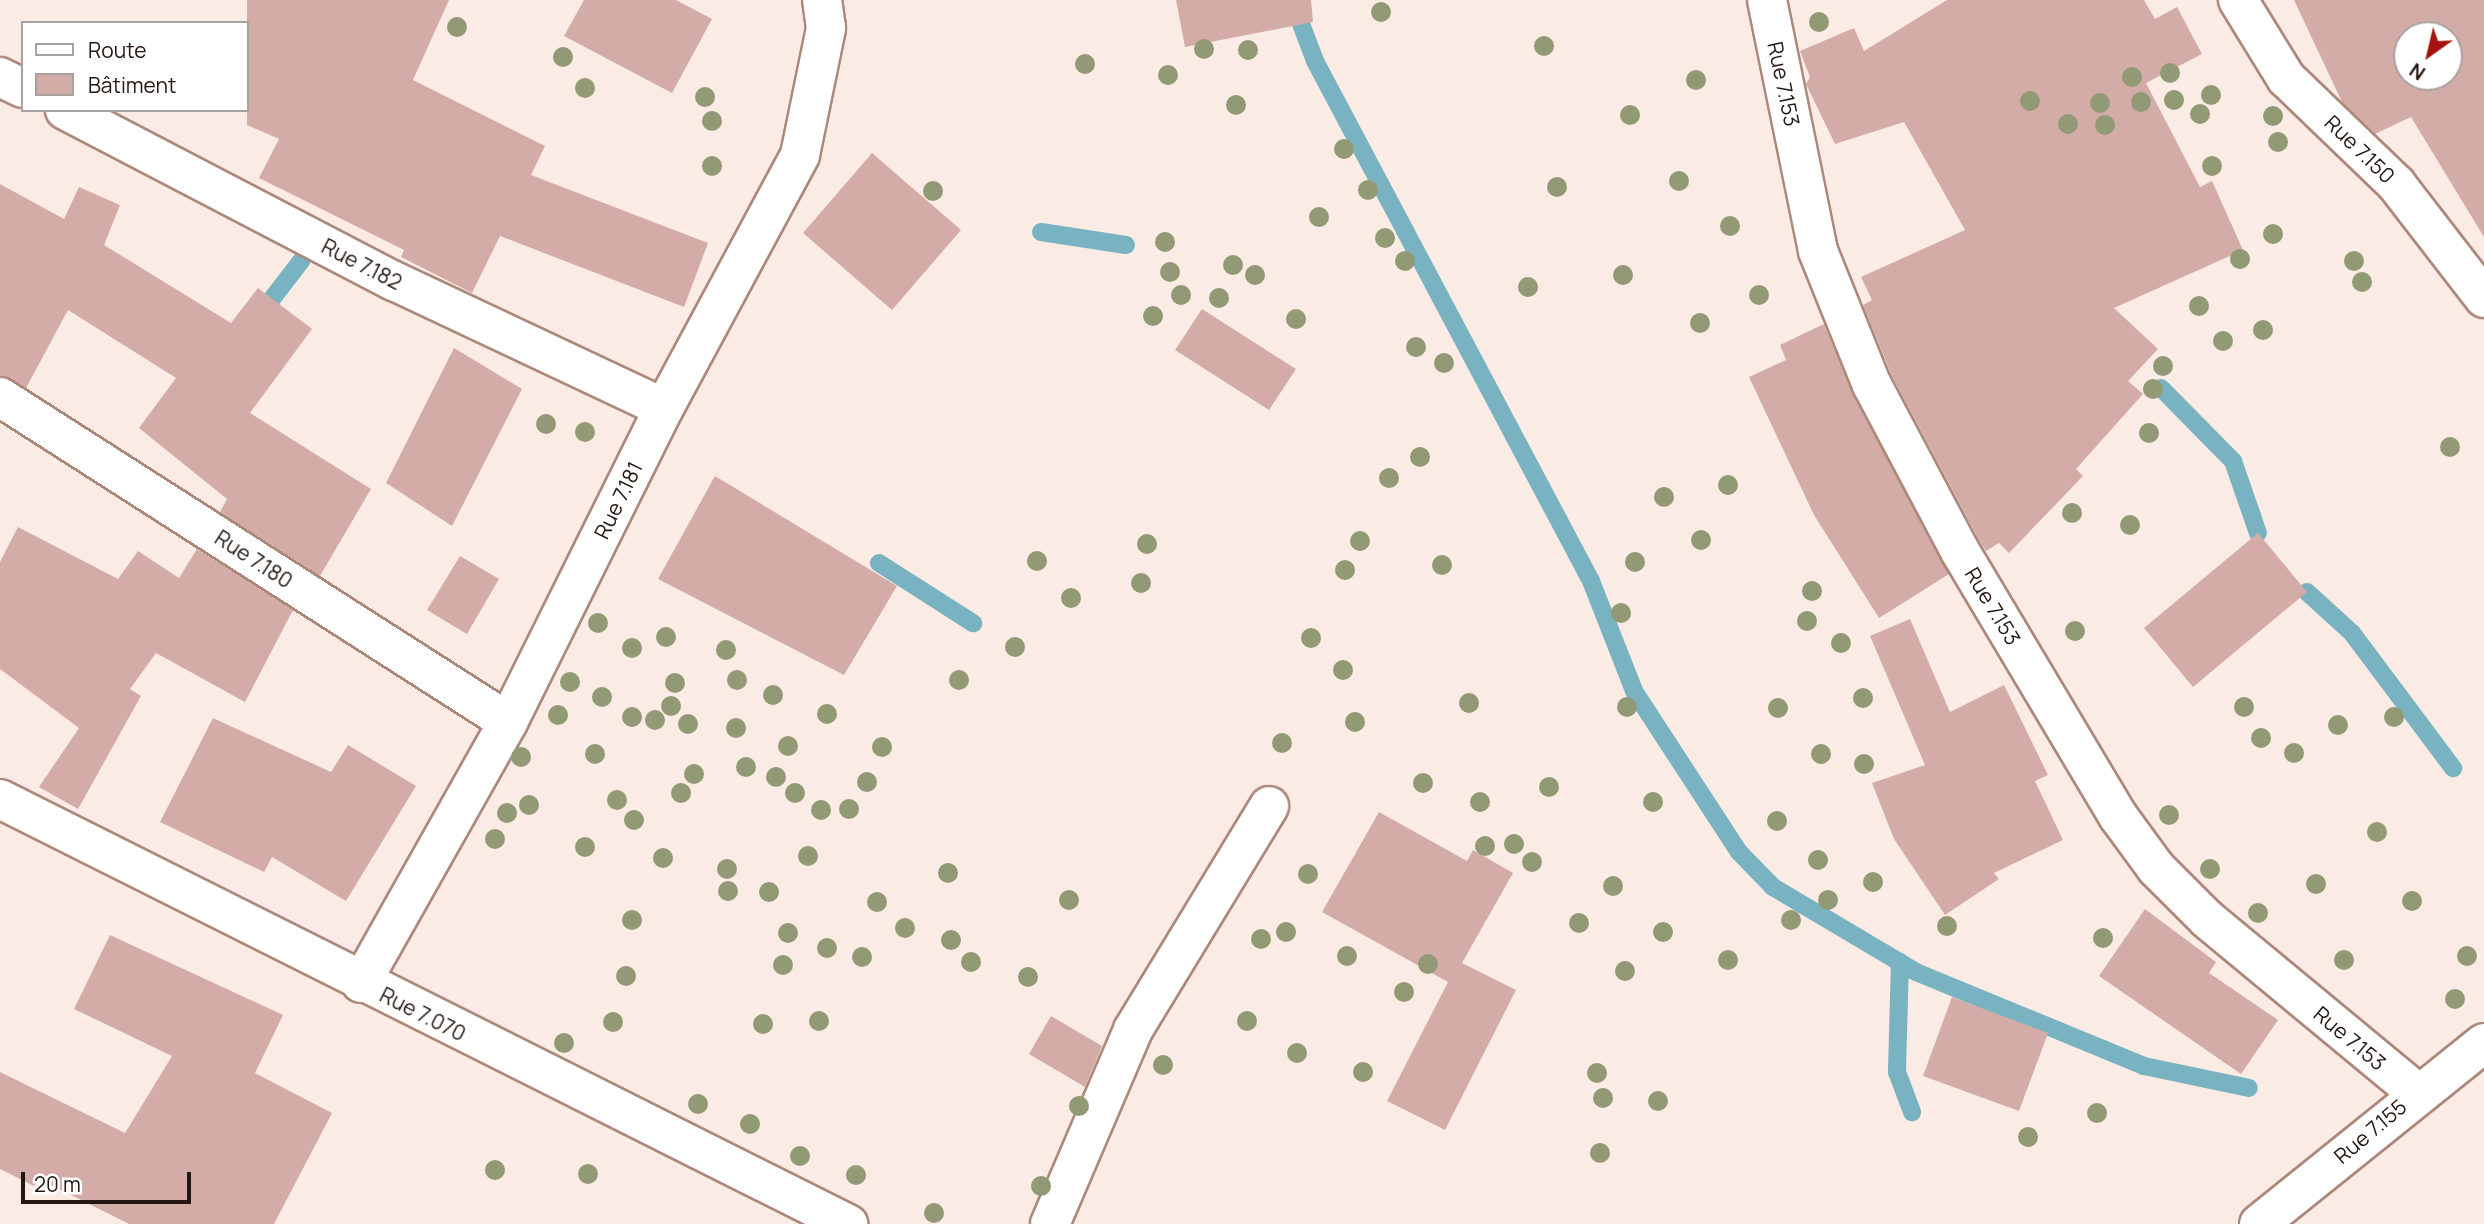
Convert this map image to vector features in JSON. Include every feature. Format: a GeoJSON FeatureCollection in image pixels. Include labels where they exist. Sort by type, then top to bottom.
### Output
{"type":"FeatureCollection","features":[{"type":"Feature","properties":{"kind":"street","name":"Rue 7.181"},"geometry":{"type":"LineString","coordinates":[[361,983],[508,722],[664,408],[800,155],[826,28],[822,0]]}},
{"type":"Feature","properties":{"kind":"street","name":"Rue 7.153"},"geometry":{"type":"LineString","coordinates":[[1767,0],[1818,251],[1872,385],[2059,717],[2156,868],[2416,1092]]}},
{"type":"Feature","properties":{"kind":"street","name":"Rue 7.150"},"geometry":{"type":"LineString","coordinates":[[2238,0],[2286,78],[2396,184],[2484,298]]}},
{"type":"Feature","properties":{"kind":"street"},"geometry":{"type":"LineString","coordinates":[[0,77],[21,87]]}},
{"type":"Feature","properties":{"kind":"street","name":"Rue 7.182"},"geometry":{"type":"LineString","coordinates":[[69,112],[394,281],[664,408]]}},
{"type":"Feature","properties":{"kind":"street","name":"Rue 7.180"},"geometry":{"type":"LineString","coordinates":[[0,397],[508,722]]}},
{"type":"Feature","properties":{"kind":"street","name":"Rue 7.070"},"geometry":{"type":"LineString","coordinates":[[0,799],[361,983],[848,1224]]}},
{"type":"Feature","properties":{"kind":"street"},"geometry":{"type":"LineString","coordinates":[[1050,1224],[1133,1030],[1269,806]]}},
{"type":"Feature","properties":{"kind":"street","name":"Rue 7.155"},"geometry":{"type":"LineString","coordinates":[[2259,1224],[2416,1092],[2484,1043]]}},
{"type":"Feature","properties":{"kind":"building"},"geometry":{"type":"Polygon","coordinates":[[[247,0],[449,0],[413,80],[545,146],[531,175],[708,243],[684,307],[500,236],[472,293],[401,257],[404,250],[259,178],[279,139],[247,125],[247,0]]]}},
{"type":"Feature","properties":{"kind":"building"},"geometry":{"type":"Polygon","coordinates":[[[584,0],[676,0],[712,19],[672,93],[564,36],[584,0]]]}},
{"type":"Feature","properties":{"kind":"building"},"geometry":{"type":"Polygon","coordinates":[[[1176,0],[1311,0],[1313,22],[1185,47],[1176,0]]]}},
{"type":"Feature","properties":{"kind":"building"},"geometry":{"type":"Polygon","coordinates":[[[1947,0],[2144,0],[2155,19],[2177,7],[2202,54],[2146,83],[2200,187],[2212,181],[2243,250],[2114,308],[2158,349],[2128,381],[2143,394],[2076,469],[2083,476],[2009,553],[1999,543],[1986,551],[1979,540],[1892,376],[1863,305],[1872,300],[1861,277],[1965,230],[1904,122],[1835,144],[1806,84],[1810,77],[1800,51],[1854,28],[1864,51],[1947,0]]]}},
{"type":"Feature","properties":{"kind":"building"},"geometry":{"type":"Polygon","coordinates":[[[2294,0],[2484,0],[2484,237],[2411,117],[2375,134],[2342,102],[2294,0]]]}},
{"type":"Feature","properties":{"kind":"building"},"geometry":{"type":"Polygon","coordinates":[[[872,153],[961,230],[892,310],[803,233],[872,153]]]}},
{"type":"Feature","properties":{"kind":"building"},"geometry":{"type":"Polygon","coordinates":[[[0,184],[64,219],[79,187],[120,205],[104,245],[231,323],[258,288],[312,329],[250,413],[371,489],[320,576],[220,512],[227,499],[139,428],[176,378],[68,310],[26,388],[0,375],[0,184]]]}},
{"type":"Feature","properties":{"kind":"building"},"geometry":{"type":"Polygon","coordinates":[[[1202,309],[1296,369],[1269,410],[1175,350],[1202,309]]]}},
{"type":"Feature","properties":{"kind":"building"},"geometry":{"type":"Polygon","coordinates":[[[1824,324],[1853,395],[1949,574],[1879,618],[1814,515],[1749,377],[1786,360],[1780,345],[1824,324]]]}},
{"type":"Feature","properties":{"kind":"building"},"geometry":{"type":"Polygon","coordinates":[[[454,348],[522,389],[452,526],[386,483],[454,348]]]}},
{"type":"Feature","properties":{"kind":"building"},"geometry":{"type":"Polygon","coordinates":[[[715,476],[897,586],[844,675],[658,579],[715,476]]]}},
{"type":"Feature","properties":{"kind":"building"},"geometry":{"type":"Polygon","coordinates":[[[18,527],[118,579],[138,551],[179,578],[197,549],[293,610],[245,702],[156,653],[130,689],[141,696],[78,809],[39,787],[79,728],[0,669],[0,562],[18,527]]]}},
{"type":"Feature","properties":{"kind":"building"},"geometry":{"type":"Polygon","coordinates":[[[2258,533],[2307,592],[2193,687],[2144,628],[2258,533]]]}},
{"type":"Feature","properties":{"kind":"building"},"geometry":{"type":"Polygon","coordinates":[[[460,556],[499,579],[467,634],[427,610],[460,556]]]}},
{"type":"Feature","properties":{"kind":"building"},"geometry":{"type":"Polygon","coordinates":[[[1910,619],[1950,712],[2004,685],[2048,775],[2035,781],[2063,840],[1994,873],[1999,879],[1945,915],[1894,839],[1872,783],[1925,765],[1870,636],[1910,619]]]}},
{"type":"Feature","properties":{"kind":"building"},"geometry":{"type":"Polygon","coordinates":[[[213,718],[331,772],[348,745],[416,786],[346,901],[272,857],[264,872],[160,822],[213,718]]]}},
{"type":"Feature","properties":{"kind":"building"},"geometry":{"type":"Polygon","coordinates":[[[1379,812],[1467,861],[1473,850],[1513,873],[1462,963],[1516,990],[1445,1130],[1387,1101],[1448,982],[1322,912],[1379,812]]]}},
{"type":"Feature","properties":{"kind":"building"},"geometry":{"type":"Polygon","coordinates":[[[2145,909],[2216,962],[2209,973],[2278,1020],[2241,1074],[2099,976],[2145,909]]]}},
{"type":"Feature","properties":{"kind":"building"},"geometry":{"type":"Polygon","coordinates":[[[110,935],[283,1015],[255,1073],[332,1113],[274,1224],[129,1224],[39,1179],[34,1186],[0,1169],[0,1072],[125,1133],[172,1056],[74,1009],[110,935]]]}},
{"type":"Feature","properties":{"kind":"building"},"geometry":{"type":"Polygon","coordinates":[[[1952,997],[2048,1033],[2019,1111],[1923,1076],[1952,997]]]}},
{"type":"Feature","properties":{"kind":"building"},"geometry":{"type":"Polygon","coordinates":[[[1051,1016],[1102,1046],[1085,1087],[1029,1054],[1051,1016]]]}},
{"type":"Feature","properties":{"kind":"waterway"},"geometry":{"type":"LineString","coordinates":[[1292,0],[1315,61],[1591,581],[1634,691],[1739,852],[1773,887],[1916,972],[2144,1066],[2249,1088]]}},
{"type":"Feature","properties":{"kind":"waterway"},"geometry":{"type":"LineString","coordinates":[[1041,232],[1126,245]]}},
{"type":"Feature","properties":{"kind":"waterway"},"geometry":{"type":"LineString","coordinates":[[258,317],[301,261]]}},
{"type":"Feature","properties":{"kind":"waterway"},"geometry":{"type":"LineString","coordinates":[[2161,388],[2233,461],[2258,533]]}},
{"type":"Feature","properties":{"kind":"waterway"},"geometry":{"type":"LineString","coordinates":[[879,563],[973,623]]}},
{"type":"Feature","properties":{"kind":"waterway"},"geometry":{"type":"LineString","coordinates":[[2307,592],[2352,633],[2453,768]]}},
{"type":"Feature","properties":{"kind":"waterway"},"geometry":{"type":"LineString","coordinates":[[1900,962],[1897,1072],[1912,1112]]}}]}
